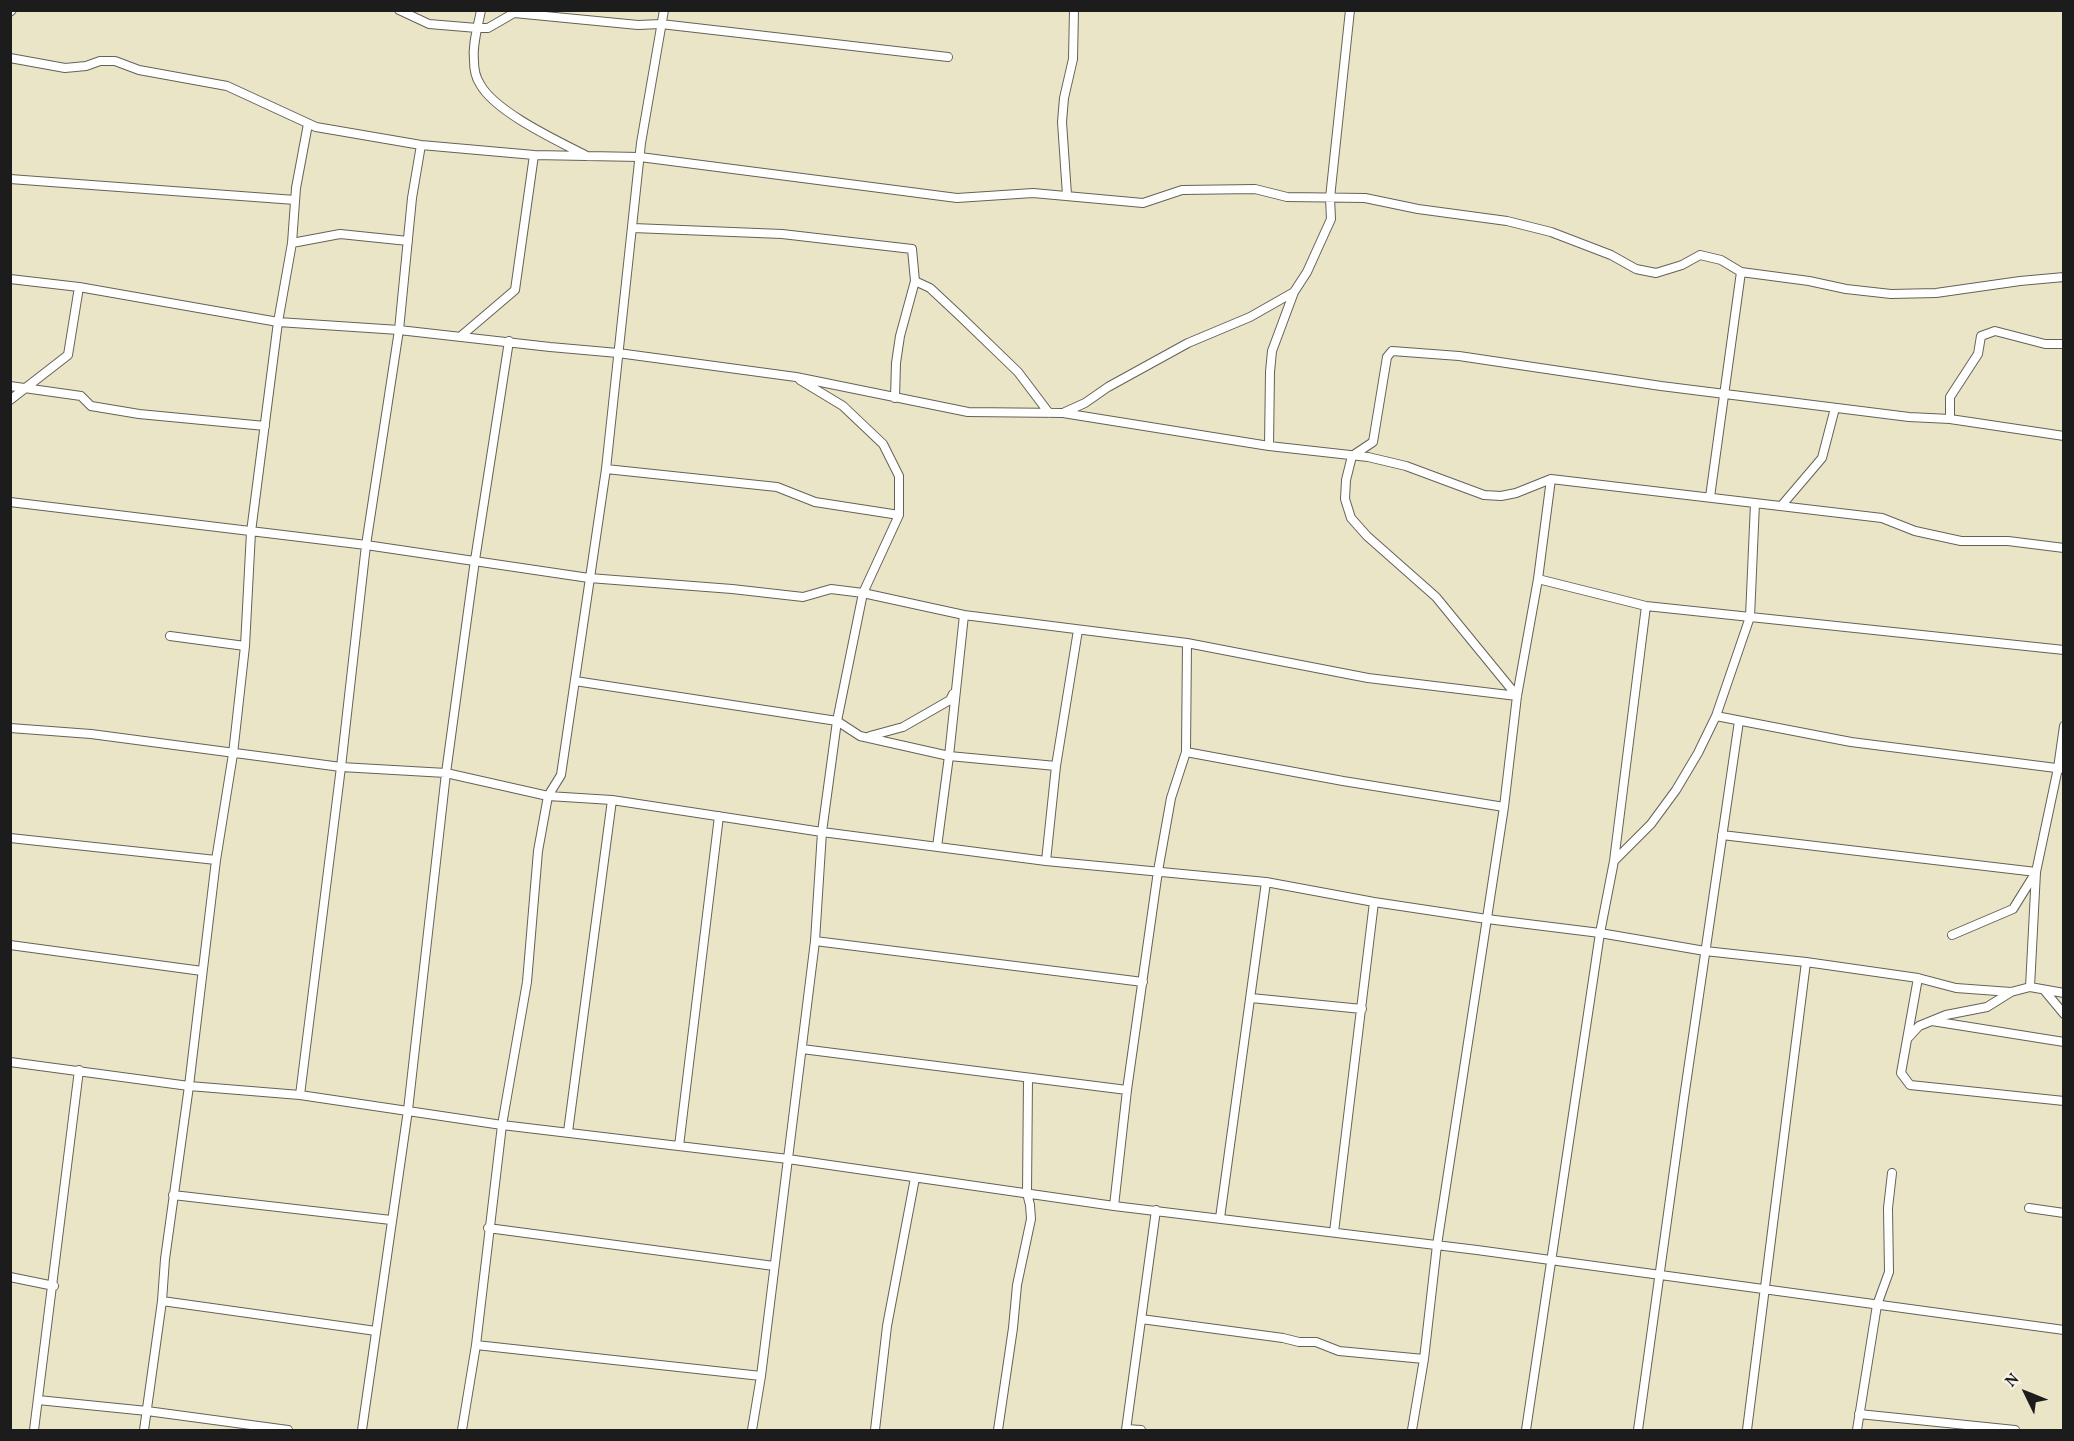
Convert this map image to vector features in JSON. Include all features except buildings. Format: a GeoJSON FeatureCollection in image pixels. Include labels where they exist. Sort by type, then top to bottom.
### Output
{"type":"FeatureCollection","features":[{"type":"Feature","properties":{"kind":"street"},"geometry":{"type":"LineString","coordinates":[[399,10],[429,24],[488,28],[514,13],[638,25],[661,24],[948,57]]}},
{"type":"Feature","properties":{"kind":"street"},"geometry":{"type":"LineString","coordinates":[[481,10],[474,46],[474,63],[479,83],[492,99],[540,131],[588,157]]}},
{"type":"Feature","properties":{"kind":"street"},"geometry":{"type":"LineString","coordinates":[[462,1431],[476,1345],[488,1228],[502,1125],[527,982],[538,851],[548,796],[561,775],[606,469],[640,157],[664,10]]}},
{"type":"Feature","properties":{"kind":"street"},"geometry":{"type":"LineString","coordinates":[[1067,195],[1062,122],[1064,98],[1073,59],[1074,10]]}},
{"type":"Feature","properties":{"kind":"street"},"geometry":{"type":"LineString","coordinates":[[1269,446],[1269,372],[1272,351],[1294,292],[1307,272],[1331,219],[1330,198],[1350,10]]}},
{"type":"Feature","properties":{"kind":"street"},"geometry":{"type":"LineString","coordinates":[[10,58],[65,68],[86,66],[100,61],[115,61],[139,70],[227,86],[316,127],[421,146],[534,155],[640,157],[957,198],[1033,192],[1143,203],[1182,190],[1255,189],[1287,196],[1365,198],[1418,209],[1507,221],[1551,232],[1587,244],[1636,270],[1656,273],[1682,265],[1700,255],[1721,260],[1741,272],[1809,281],[1846,289],[1914,294],[2064,277]]}},
{"type":"Feature","properties":{"kind":"street"},"geometry":{"type":"LineString","coordinates":[[144,1431],[216,860],[233,754],[245,646],[251,532],[278,322],[292,243],[308,124]]}},
{"type":"Feature","properties":{"kind":"street"},"geometry":{"type":"LineString","coordinates":[[300,1095],[366,545],[399,330],[412,198],[421,146]]}},
{"type":"Feature","properties":{"kind":"street"},"geometry":{"type":"LineString","coordinates":[[461,336],[514,290],[534,155]]}},
{"type":"Feature","properties":{"kind":"street"},"geometry":{"type":"LineString","coordinates":[[10,178],[296,200]]}},
{"type":"Feature","properties":{"kind":"street"},"geometry":{"type":"LineString","coordinates":[[633,228],[782,234],[912,249],[915,281],[900,336],[896,363],[896,398]]}},
{"type":"Feature","properties":{"kind":"street"},"geometry":{"type":"LineString","coordinates":[[292,243],[340,234],[408,241]]}},
{"type":"Feature","properties":{"kind":"street"},"geometry":{"type":"LineString","coordinates":[[1710,497],[1741,272]]}},
{"type":"Feature","properties":{"kind":"street"},"geometry":{"type":"LineString","coordinates":[[10,279],[79,287],[278,322],[399,330],[618,353],[796,377],[968,412],[1063,413],[1269,446],[1368,457],[1406,466],[1484,495],[1501,496],[1516,493],[1551,479],[1882,518],[1915,531],[1961,541],[2008,541],[2064,548]]}},
{"type":"Feature","properties":{"kind":"street"},"geometry":{"type":"LineString","coordinates":[[915,281],[930,288],[1011,365],[1049,413]]}},
{"type":"Feature","properties":{"kind":"street"},"geometry":{"type":"LineString","coordinates":[[10,400],[68,356],[79,287]]}},
{"type":"Feature","properties":{"kind":"street"},"geometry":{"type":"LineString","coordinates":[[1063,413],[1085,403],[1108,387],[1188,343],[1250,316],[1294,292]]}},
{"type":"Feature","properties":{"kind":"street"},"geometry":{"type":"LineString","coordinates":[[1950,419],[1950,397],[1978,354],[1981,336],[1995,331],[2045,344],[2064,344]]}},
{"type":"Feature","properties":{"kind":"street"},"geometry":{"type":"LineString","coordinates":[[362,1431],[408,1110],[446,773],[475,560],[509,341]]}},
{"type":"Feature","properties":{"kind":"street"},"geometry":{"type":"LineString","coordinates":[[1517,696],[1436,597],[1367,536],[1351,518],[1345,499],[1346,480],[1352,456],[1372,442],[1387,357],[1392,351],[1459,356],[1835,408],[1950,419],[2064,436]]}},
{"type":"Feature","properties":{"kind":"street"},"geometry":{"type":"LineString","coordinates":[[752,1431],[802,1049],[815,940],[822,832],[837,721],[863,593],[899,515],[899,476],[883,444],[843,406],[796,377]]}},
{"type":"Feature","properties":{"kind":"street"},"geometry":{"type":"LineString","coordinates":[[10,386],[81,396],[91,406],[139,414],[265,426]]}},
{"type":"Feature","properties":{"kind":"street"},"geometry":{"type":"LineString","coordinates":[[1782,505],[1822,459],[1835,408]]}},
{"type":"Feature","properties":{"kind":"street"},"geometry":{"type":"LineString","coordinates":[[606,469],[777,487],[815,502],[899,515]]}},
{"type":"Feature","properties":{"kind":"street"},"geometry":{"type":"LineString","coordinates":[[1412,1431],[1424,1359],[1437,1245],[1503,807],[1517,696],[1538,579],[1551,479]]}},
{"type":"Feature","properties":{"kind":"street"},"geometry":{"type":"LineString","coordinates":[[10,502],[366,545],[589,578],[803,597],[831,589],[863,593],[964,615],[1187,643],[1368,678],[1517,696]]}},
{"type":"Feature","properties":{"kind":"street"},"geometry":{"type":"LineString","coordinates":[[1614,861],[1651,824],[1676,790],[1716,716],[1750,617],[1755,503]]}},
{"type":"Feature","properties":{"kind":"street"},"geometry":{"type":"LineString","coordinates":[[1538,579],[1646,606],[2064,650]]}},
{"type":"Feature","properties":{"kind":"street"},"geometry":{"type":"LineString","coordinates":[[1526,1431],[1600,933],[1614,861],[1646,606]]}},
{"type":"Feature","properties":{"kind":"street"},"geometry":{"type":"LineString","coordinates":[[937,847],[964,615]]}},
{"type":"Feature","properties":{"kind":"street"},"geometry":{"type":"LineString","coordinates":[[1046,861],[1056,766],[1078,630]]}},
{"type":"Feature","properties":{"kind":"street"},"geometry":{"type":"LineString","coordinates":[[170,636],[245,646]]}},
{"type":"Feature","properties":{"kind":"street"},"geometry":{"type":"LineString","coordinates":[[1114,1206],[1127,1090],[1158,871],[1171,798],[1186,752],[1187,643]]}},
{"type":"Feature","properties":{"kind":"street"},"geometry":{"type":"LineString","coordinates":[[575,681],[837,721],[860,736],[949,756],[1056,766]]}},
{"type":"Feature","properties":{"kind":"street"},"geometry":{"type":"LineString","coordinates":[[868,736],[903,727],[950,700],[955,688]]}},
{"type":"Feature","properties":{"kind":"street"},"geometry":{"type":"LineString","coordinates":[[1716,716],[1851,742],[2061,768]]}},
{"type":"Feature","properties":{"kind":"street"},"geometry":{"type":"LineString","coordinates":[[1638,1431],[1739,721]]}},
{"type":"Feature","properties":{"kind":"street"},"geometry":{"type":"LineString","coordinates":[[2030,987],[2036,872],[2061,768],[2064,726]]}},
{"type":"Feature","properties":{"kind":"street"},"geometry":{"type":"LineString","coordinates":[[10,728],[91,734],[341,767],[446,773],[548,796],[612,800],[822,832],[1046,861],[1266,882],[1374,902],[1487,919],[1600,933],[1705,951],[1806,962],[1917,978],[1956,988],[2011,992]]}},
{"type":"Feature","properties":{"kind":"street"},"geometry":{"type":"LineString","coordinates":[[1186,752],[1503,807]]}},
{"type":"Feature","properties":{"kind":"street"},"geometry":{"type":"LineString","coordinates":[[568,1132],[612,800]]}},
{"type":"Feature","properties":{"kind":"street"},"geometry":{"type":"LineString","coordinates":[[679,1146],[718,816]]}},
{"type":"Feature","properties":{"kind":"street"},"geometry":{"type":"LineString","coordinates":[[1722,835],[2036,872]]}},
{"type":"Feature","properties":{"kind":"street"},"geometry":{"type":"LineString","coordinates":[[10,838],[216,860]]}},
{"type":"Feature","properties":{"kind":"street"},"geometry":{"type":"LineString","coordinates":[[1952,935],[2013,909],[2036,872]]}},
{"type":"Feature","properties":{"kind":"street"},"geometry":{"type":"LineString","coordinates":[[1220,1218],[1266,882]]}},
{"type":"Feature","properties":{"kind":"street"},"geometry":{"type":"LineString","coordinates":[[1334,1232],[1374,902]]}},
{"type":"Feature","properties":{"kind":"street"},"geometry":{"type":"LineString","coordinates":[[815,940],[1143,982]]}},
{"type":"Feature","properties":{"kind":"street"},"geometry":{"type":"LineString","coordinates":[[10,945],[202,971]]}},
{"type":"Feature","properties":{"kind":"street"},"geometry":{"type":"LineString","coordinates":[[1747,1431],[1806,962]]}},
{"type":"Feature","properties":{"kind":"street"},"geometry":{"type":"LineString","coordinates":[[1917,978],[1909,1037],[1901,1073],[1910,1085],[2064,1101]]}},
{"type":"Feature","properties":{"kind":"street"},"geometry":{"type":"LineString","coordinates":[[1909,1037],[1919,1026],[1947,1015],[1987,1007],[2011,992],[2030,987],[2064,993]]}},
{"type":"Feature","properties":{"kind":"street"},"geometry":{"type":"LineString","coordinates":[[2044,990],[2064,1014]]}},
{"type":"Feature","properties":{"kind":"street"},"geometry":{"type":"LineString","coordinates":[[1251,998],[1362,1009]]}},
{"type":"Feature","properties":{"kind":"street"},"geometry":{"type":"LineString","coordinates":[[1932,1021],[2064,1042]]}},
{"type":"Feature","properties":{"kind":"street"},"geometry":{"type":"LineString","coordinates":[[802,1049],[1127,1090]]}},
{"type":"Feature","properties":{"kind":"street"},"geometry":{"type":"LineString","coordinates":[[10,1062],[189,1086],[300,1095],[502,1125],[788,1159],[1114,1206],[1660,1274],[2064,1330]]}},
{"type":"Feature","properties":{"kind":"street"},"geometry":{"type":"LineString","coordinates":[[34,1431],[80,1070]]}},
{"type":"Feature","properties":{"kind":"street"},"geometry":{"type":"LineString","coordinates":[[999,1431],[1016,1294],[1031,1219],[1027,1193],[1028,1078]]}},
{"type":"Feature","properties":{"kind":"street"},"geometry":{"type":"LineString","coordinates":[[1857,1431],[1877,1305],[1889,1272],[1888,1208],[1892,1173]]}},
{"type":"Feature","properties":{"kind":"street"},"geometry":{"type":"LineString","coordinates":[[875,1431],[887,1326],[915,1178]]}},
{"type":"Feature","properties":{"kind":"street"},"geometry":{"type":"LineString","coordinates":[[173,1195],[391,1220]]}},
{"type":"Feature","properties":{"kind":"street"},"geometry":{"type":"LineString","coordinates":[[2029,1208],[2064,1213]]}},
{"type":"Feature","properties":{"kind":"street"},"geometry":{"type":"LineString","coordinates":[[1141,1431],[1126,1430],[1156,1210]]}},
{"type":"Feature","properties":{"kind":"street"},"geometry":{"type":"LineString","coordinates":[[488,1228],[774,1266]]}},
{"type":"Feature","properties":{"kind":"street"},"geometry":{"type":"LineString","coordinates":[[10,1277],[54,1286]]}},
{"type":"Feature","properties":{"kind":"street"},"geometry":{"type":"LineString","coordinates":[[162,1301],[376,1331]]}},
{"type":"Feature","properties":{"kind":"street"},"geometry":{"type":"LineString","coordinates":[[1141,1319],[1299,1342],[1316,1342],[1339,1351],[1424,1359]]}},
{"type":"Feature","properties":{"kind":"street"},"geometry":{"type":"LineString","coordinates":[[476,1345],[761,1376]]}},
{"type":"Feature","properties":{"kind":"street"},"geometry":{"type":"LineString","coordinates":[[38,1400],[147,1411],[254,1428],[288,1431]]}},
{"type":"Feature","properties":{"kind":"street"},"geometry":{"type":"LineString","coordinates":[[1859,1414],[2015,1431]]}}]}
